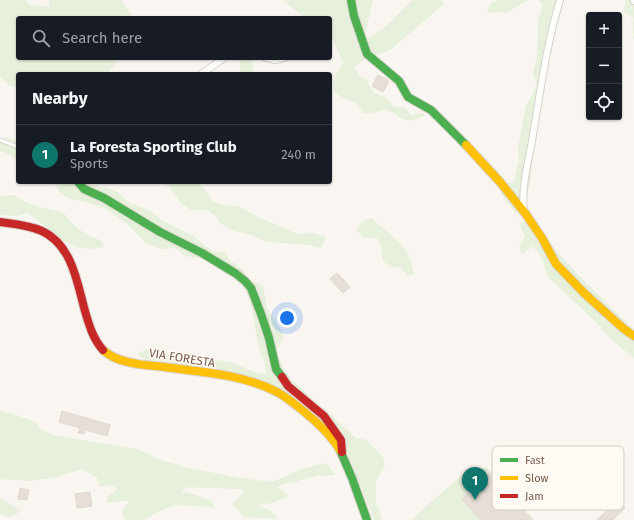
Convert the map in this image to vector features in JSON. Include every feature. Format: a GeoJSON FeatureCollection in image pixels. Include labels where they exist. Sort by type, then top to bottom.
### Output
{"type":"FeatureCollection","features":[{"type":"Feature","properties":{"kind":"street"},"geometry":{"type":"LineString","coordinates":[[350,0],[367,54],[399,81],[408,97],[431,110],[462,141],[500,182],[525,213],[542,238],[556,264],[585,294],[634,336]]}},
{"type":"Feature","properties":{"kind":"street"},"geometry":{"type":"LineString","coordinates":[[525,213],[523,205],[526,177],[548,48],[553,23],[560,0]]}},
{"type":"Feature","properties":{"kind":"street"},"geometry":{"type":"LineString","coordinates":[[204,72],[221,60]]}},
{"type":"Feature","properties":{"kind":"street"},"geometry":{"type":"LineString","coordinates":[[80,184],[84,189],[104,198],[160,232],[202,253],[245,280],[261,314],[269,338],[276,369],[288,386],[324,416],[341,440],[342,454]]}},
{"type":"Feature","properties":{"kind":"street","name":"VIA FORESTA"},"geometry":{"type":"LineString","coordinates":[[0,222],[17,223],[47,232],[60,243],[66,252],[72,267],[90,327],[99,346],[112,356],[129,361],[234,378],[257,384],[276,392],[301,410],[323,428],[333,439],[342,454],[367,520]]}},
{"type":"Feature","properties":{"kind":"lane"},"geometry":{"type":"LineString","coordinates":[[0,140],[16,146]]}},
{"type":"Feature","properties":{"kind":"green space"},"geometry":{"type":"Polygon","coordinates":[[[0,0],[26,0],[29,5],[50,7],[49,0],[121,0],[132,16],[16,16],[16,60],[118,60],[109,72],[16,72],[16,88],[10,86],[0,77],[0,0]]]}},
{"type":"Feature","properties":{"kind":"green space"},"geometry":{"type":"Polygon","coordinates":[[[283,0],[373,0],[364,38],[366,39],[384,28],[413,0],[442,0],[443,5],[389,51],[376,55],[370,55],[354,67],[360,77],[366,79],[373,92],[387,98],[394,107],[405,108],[411,115],[423,113],[425,115],[416,119],[406,120],[389,111],[365,113],[355,102],[338,95],[335,91],[334,82],[343,62],[332,39],[332,16],[303,16],[283,0]]]}},
{"type":"Feature","properties":{"kind":"green space"},"geometry":{"type":"Polygon","coordinates":[[[499,0],[528,0],[508,12],[487,13],[490,3],[499,0]]]}},
{"type":"Feature","properties":{"kind":"green space"},"geometry":{"type":"Polygon","coordinates":[[[538,0],[558,0],[546,38],[548,57],[540,98],[541,109],[535,122],[531,178],[525,207],[516,213],[501,194],[500,185],[513,183],[519,160],[518,148],[526,106],[537,86],[533,73],[537,57],[538,20],[543,5],[538,0]]]}},
{"type":"Feature","properties":{"kind":"green space"},"geometry":{"type":"Polygon","coordinates":[[[625,0],[634,0],[634,40],[633,19],[624,11],[625,0]]]}},
{"type":"Feature","properties":{"kind":"green space"},"geometry":{"type":"Polygon","coordinates":[[[250,60],[252,63],[254,72],[240,72],[240,61],[250,60]]]}},
{"type":"Feature","properties":{"kind":"green space"},"geometry":{"type":"Polygon","coordinates":[[[7,137],[16,141],[16,160],[10,155],[0,151],[0,140],[7,137]]]}},
{"type":"Feature","properties":{"kind":"green space"},"geometry":{"type":"Polygon","coordinates":[[[55,184],[89,184],[115,190],[128,202],[151,211],[160,219],[193,236],[212,251],[225,252],[231,262],[236,264],[245,272],[245,275],[241,279],[229,276],[214,265],[200,258],[185,256],[175,248],[163,249],[147,244],[127,224],[106,209],[86,202],[70,199],[60,193],[55,184]]]}},
{"type":"Feature","properties":{"kind":"green space"},"geometry":{"type":"Polygon","coordinates":[[[164,184],[200,184],[213,201],[222,205],[238,206],[258,217],[298,234],[315,233],[326,237],[321,248],[310,245],[267,242],[249,234],[234,231],[220,223],[216,216],[207,210],[190,210],[180,202],[168,186],[164,184]]]}},
{"type":"Feature","properties":{"kind":"green space"},"geometry":{"type":"Polygon","coordinates":[[[14,195],[32,205],[63,212],[80,230],[102,241],[104,247],[91,249],[70,244],[61,239],[27,213],[17,216],[0,215],[0,196],[14,195]]]}},
{"type":"Feature","properties":{"kind":"green space"},"geometry":{"type":"Polygon","coordinates":[[[372,218],[395,238],[407,252],[410,257],[414,274],[408,276],[400,267],[392,268],[383,261],[381,246],[377,238],[364,238],[357,231],[361,222],[372,218]]]}},
{"type":"Feature","properties":{"kind":"green space"},"geometry":{"type":"Polygon","coordinates":[[[519,222],[536,223],[558,253],[626,322],[634,332],[634,358],[611,339],[593,319],[548,277],[542,259],[533,246],[522,254],[519,245],[525,237],[519,222]]]}},
{"type":"Feature","properties":{"kind":"green space"},"geometry":{"type":"Polygon","coordinates":[[[253,281],[263,286],[267,308],[283,333],[282,340],[276,351],[284,369],[291,379],[356,438],[366,440],[383,457],[385,466],[376,481],[376,502],[382,520],[374,520],[344,444],[319,416],[293,396],[233,373],[143,359],[137,354],[145,350],[230,362],[257,373],[265,374],[265,366],[258,343],[252,310],[245,290],[253,281]]]}},
{"type":"Feature","properties":{"kind":"green space"},"geometry":{"type":"Polygon","coordinates":[[[0,410],[34,421],[41,429],[52,435],[137,449],[161,460],[192,469],[272,482],[305,468],[326,463],[336,475],[318,476],[281,485],[277,489],[282,489],[288,496],[272,503],[257,505],[271,511],[278,519],[244,517],[232,504],[244,492],[242,489],[187,487],[180,492],[190,493],[212,501],[214,507],[173,505],[146,518],[145,520],[125,520],[122,511],[130,500],[107,503],[107,497],[118,488],[110,485],[99,487],[97,478],[82,469],[54,478],[28,481],[0,480],[0,410]]]}},
{"type":"Feature","properties":{"kind":"green space"},"geometry":{"type":"Polygon","coordinates":[[[486,467],[492,473],[492,510],[526,510],[535,520],[411,520],[464,473],[470,479],[486,467]]]}},
{"type":"Feature","properties":{"kind":"green space"},"geometry":{"type":"Polygon","coordinates":[[[0,498],[21,511],[10,517],[0,514],[0,498]]]}},
{"type":"Feature","properties":{"kind":"building"},"geometry":{"type":"Polygon","coordinates":[[[378,75],[389,81],[383,92],[372,86],[378,75]]]}},
{"type":"Feature","properties":{"kind":"building"},"geometry":{"type":"Polygon","coordinates":[[[337,273],[350,287],[343,293],[330,279],[337,273]]]}},
{"type":"Feature","properties":{"kind":"building"},"geometry":{"type":"Polygon","coordinates":[[[62,411],[110,425],[107,436],[85,430],[84,434],[78,433],[80,428],[59,422],[62,411]]]}},
{"type":"Feature","properties":{"kind":"building"},"geometry":{"type":"Polygon","coordinates":[[[489,473],[492,476],[492,510],[523,510],[532,520],[481,520],[462,499],[489,473]]]}},
{"type":"Feature","properties":{"kind":"building"},"geometry":{"type":"Polygon","coordinates":[[[20,488],[29,490],[27,500],[18,499],[20,488]]]}},
{"type":"Feature","properties":{"kind":"building"},"geometry":{"type":"Polygon","coordinates":[[[90,492],[92,506],[77,508],[75,494],[90,492]]]}},
{"type":"Feature","properties":{"kind":"building"},"geometry":{"type":"Polygon","coordinates":[[[608,510],[623,510],[613,520],[597,520],[608,510]]]}},
{"type":"Feature","properties":{"kind":"traffic: fast"},"geometry":{"type":"LineString","coordinates":[[351,0],[354,16],[367,54],[399,81],[408,97],[431,110],[466,145]]}},
{"type":"Feature","properties":{"kind":"traffic: fast"},"geometry":{"type":"LineString","coordinates":[[80,184],[84,189],[104,198],[160,232],[202,253],[235,273],[245,281],[251,288],[269,338],[276,369],[282,377]]}},
{"type":"Feature","properties":{"kind":"traffic: fast"},"geometry":{"type":"LineString","coordinates":[[340,450],[367,520]]}},
{"type":"Feature","properties":{"kind":"traffic: slow"},"geometry":{"type":"LineString","coordinates":[[466,145],[500,182],[525,213],[542,238],[556,264],[585,294],[634,336]]}},
{"type":"Feature","properties":{"kind":"traffic: slow"},"geometry":{"type":"LineString","coordinates":[[103,350],[109,355],[132,363],[221,374],[262,385],[280,394],[300,408],[325,430],[340,450]]}},
{"type":"Feature","properties":{"kind":"traffic: jam"},"geometry":{"type":"LineString","coordinates":[[0,222],[32,227],[52,237],[60,245],[72,265],[92,332],[103,350]]}},
{"type":"Feature","properties":{"kind":"traffic: jam"},"geometry":{"type":"LineString","coordinates":[[282,377],[288,386],[324,416],[341,440],[342,452]]}},
{"type":"Feature","properties":{"kind":"place","name":"La Foresta Sporting Club"},"geometry":{"type":"Point","coordinates":[475,500]}}]}
